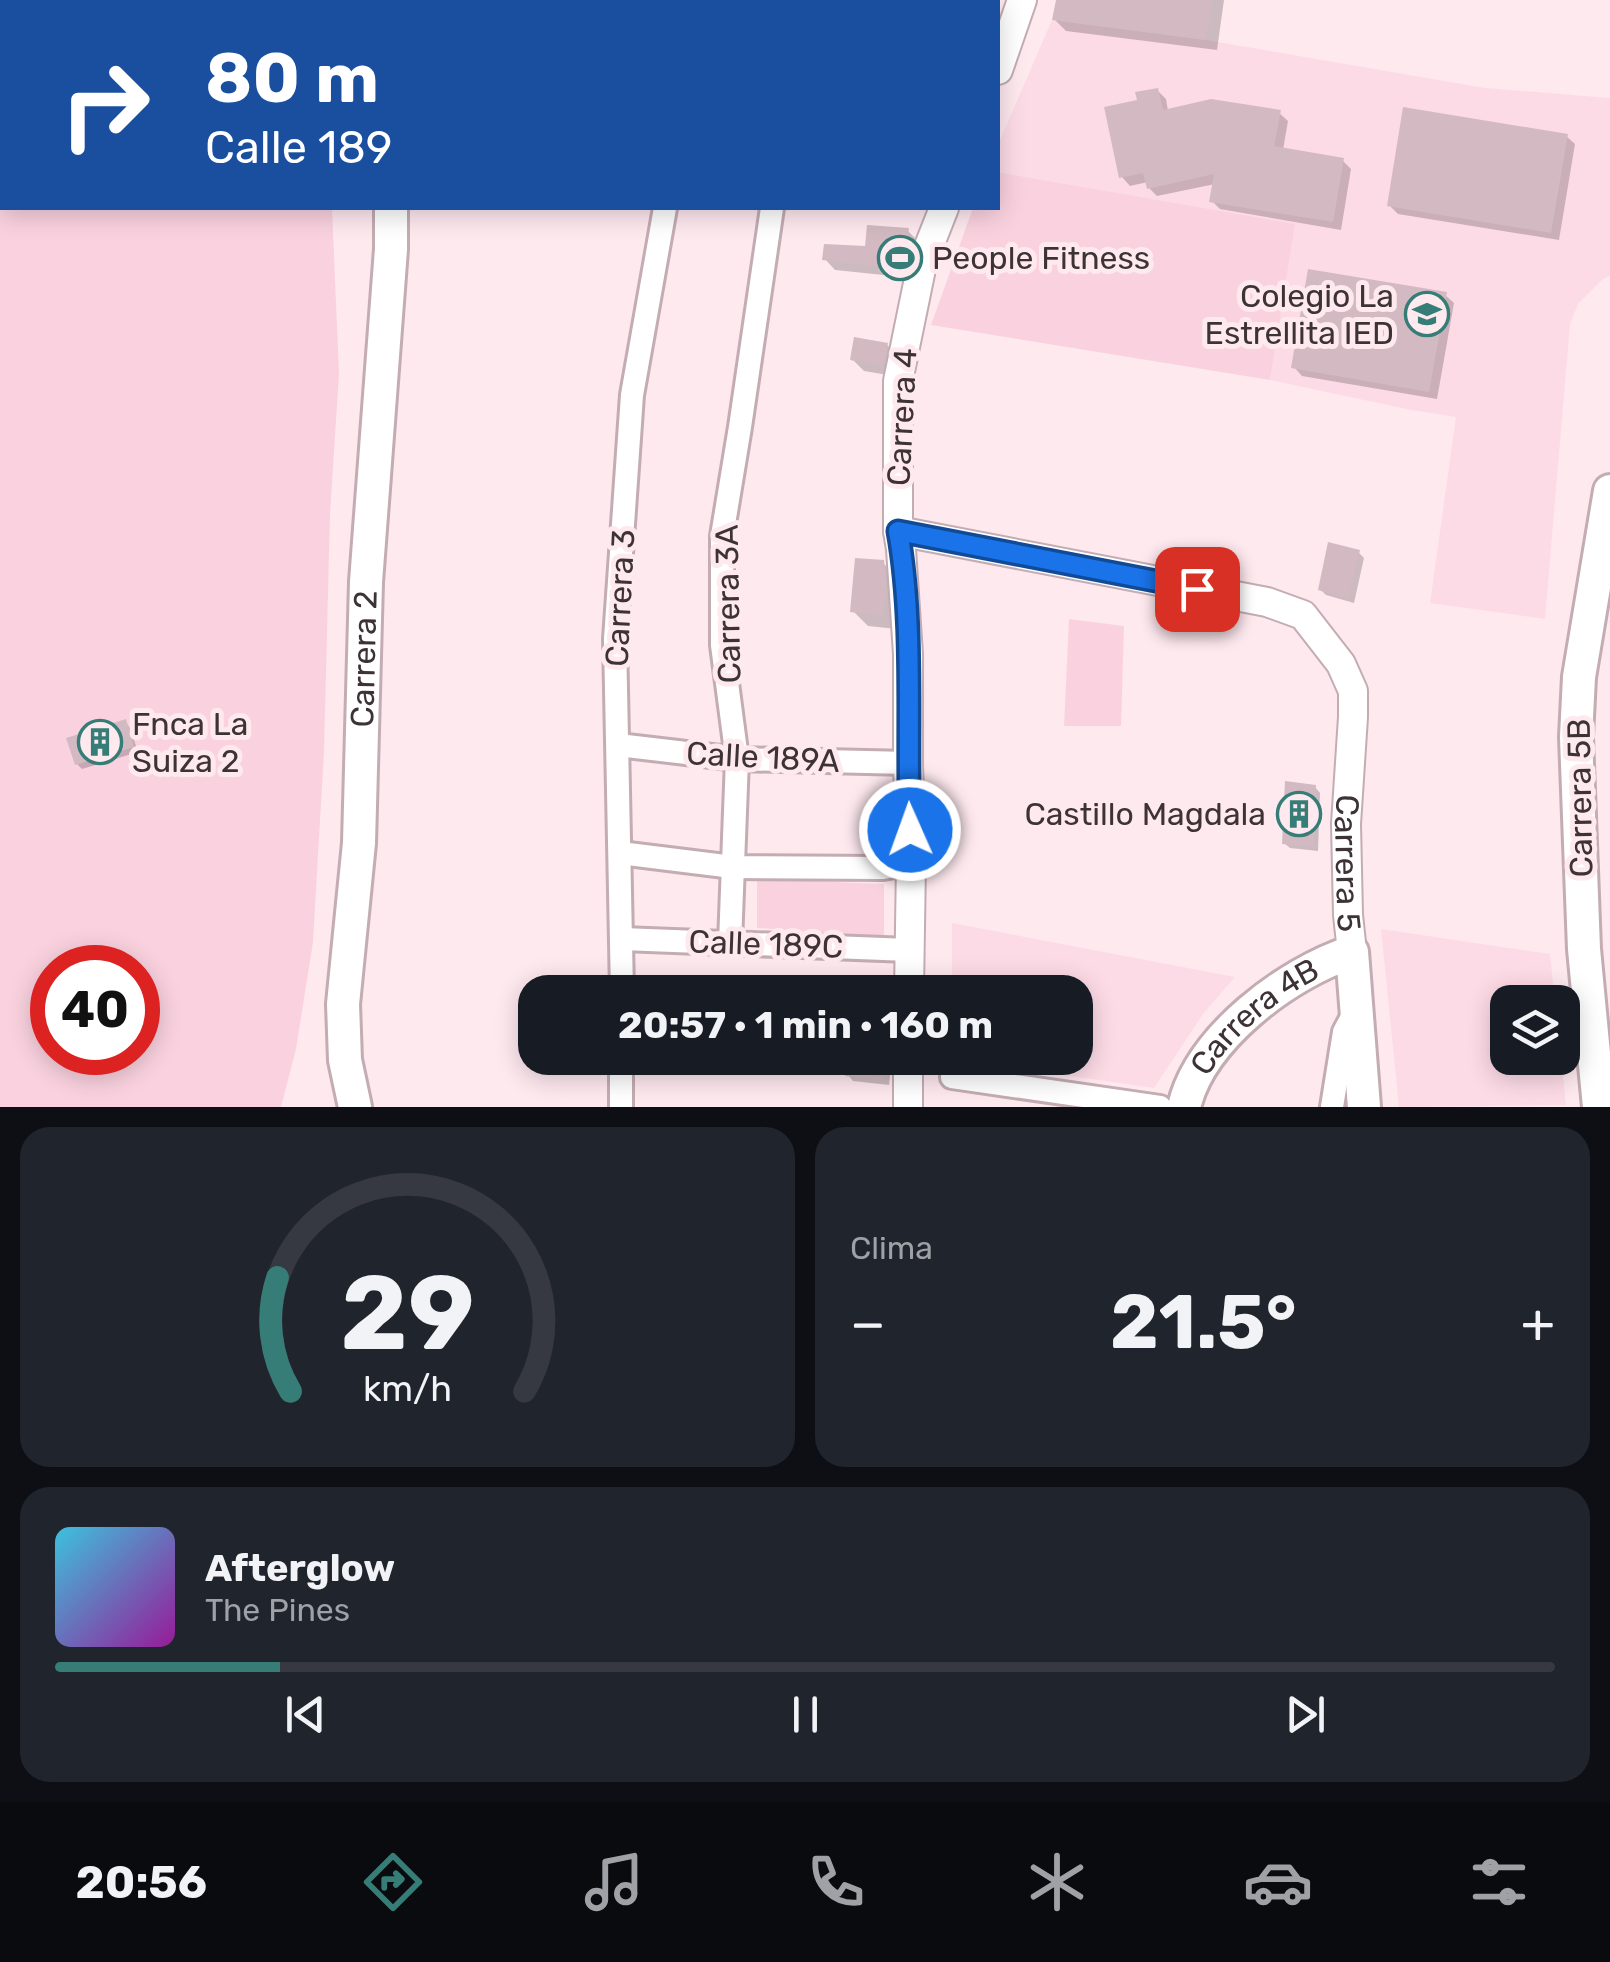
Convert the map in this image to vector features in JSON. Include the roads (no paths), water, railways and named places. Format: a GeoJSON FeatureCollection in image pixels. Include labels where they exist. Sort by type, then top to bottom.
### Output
{"type":"FeatureCollection","features":[{"type":"Feature","properties":{"kind":"main road","name":"Carrera 2"},"geometry":{"type":"LineString","coordinates":[[355,1107],[345,1060],[342,1004],[359,843],[366,582],[391,210]]}},
{"type":"Feature","properties":{"kind":"main road","name":"Carrera 5B"},"geometry":{"type":"LineString","coordinates":[[1599,1107],[1584,948],[1576,737],[1579,677],[1610,491]]}},
{"type":"Feature","properties":{"kind":"main road","name":"Carrera 5"},"geometry":{"type":"LineString","coordinates":[[1352,952],[1364,1107]]}},
{"type":"Feature","properties":{"kind":"main road","name":"Carrera 4B"},"geometry":{"type":"LineString","coordinates":[[1184,1107],[1200,1066],[1222,1039],[1260,1004],[1303,973],[1352,952]]}},
{"type":"Feature","properties":{"kind":"street"},"geometry":{"type":"LineString","coordinates":[[1000,64],[1022,0]]}},
{"type":"Feature","properties":{"kind":"street","name":"Carrera 3"},"geometry":{"type":"LineString","coordinates":[[622,975],[615,639],[632,395],[665,210]]}},
{"type":"Feature","properties":{"kind":"street","name":"Carrera 3A"},"geometry":{"type":"LineString","coordinates":[[730,943],[737,759],[722,646],[722,536],[772,210]]}},
{"type":"Feature","properties":{"kind":"street","name":"Carrera 4"},"geometry":{"type":"LineString","coordinates":[[909,975],[908,654],[898,531],[898,381],[922,264],[943,210]]}},
{"type":"Feature","properties":{"kind":"street","name":"Carrera 5"},"geometry":{"type":"LineString","coordinates":[[898,531],[1267,602],[1303,615],[1342,664],[1353,691],[1346,824],[1352,952]]}},
{"type":"Feature","properties":{"kind":"street","name":"Calle 189A"},"geometry":{"type":"LineString","coordinates":[[618,745],[737,759],[908,763]]}},
{"type":"Feature","properties":{"kind":"street"},"geometry":{"type":"LineString","coordinates":[[620,853],[732,867],[883,868],[911,863]]}},
{"type":"Feature","properties":{"kind":"street","name":"Calle 189C"},"geometry":{"type":"LineString","coordinates":[[622,938],[909,950]]}},
{"type":"Feature","properties":{"kind":"street"},"geometry":{"type":"LineString","coordinates":[[1332,1107],[1344,1032],[1356,1010]]}},
{"type":"Feature","properties":{"kind":"street"},"geometry":{"type":"LineString","coordinates":[[621,1075],[621,1107]]}},
{"type":"Feature","properties":{"kind":"street"},"geometry":{"type":"LineString","coordinates":[[908,1075],[908,1107]]}},
{"type":"Feature","properties":{"kind":"street"},"geometry":{"type":"LineString","coordinates":[[952,1076],[1058,1100],[1160,1107]]}},
{"type":"Feature","properties":{"kind":"place","name":"People Fitness"},"geometry":{"type":"Point","coordinates":[900,258]}},
{"type":"Feature","properties":{"kind":"place","name":"Colegio La Estrellita IED"},"geometry":{"type":"Point","coordinates":[1427,314]}},
{"type":"Feature","properties":{"kind":"place","name":"Fnca La Suiza 2"},"geometry":{"type":"Point","coordinates":[100,742]}},
{"type":"Feature","properties":{"kind":"place","name":"Castillo Magdala"},"geometry":{"type":"Point","coordinates":[1299,814]}}]}
